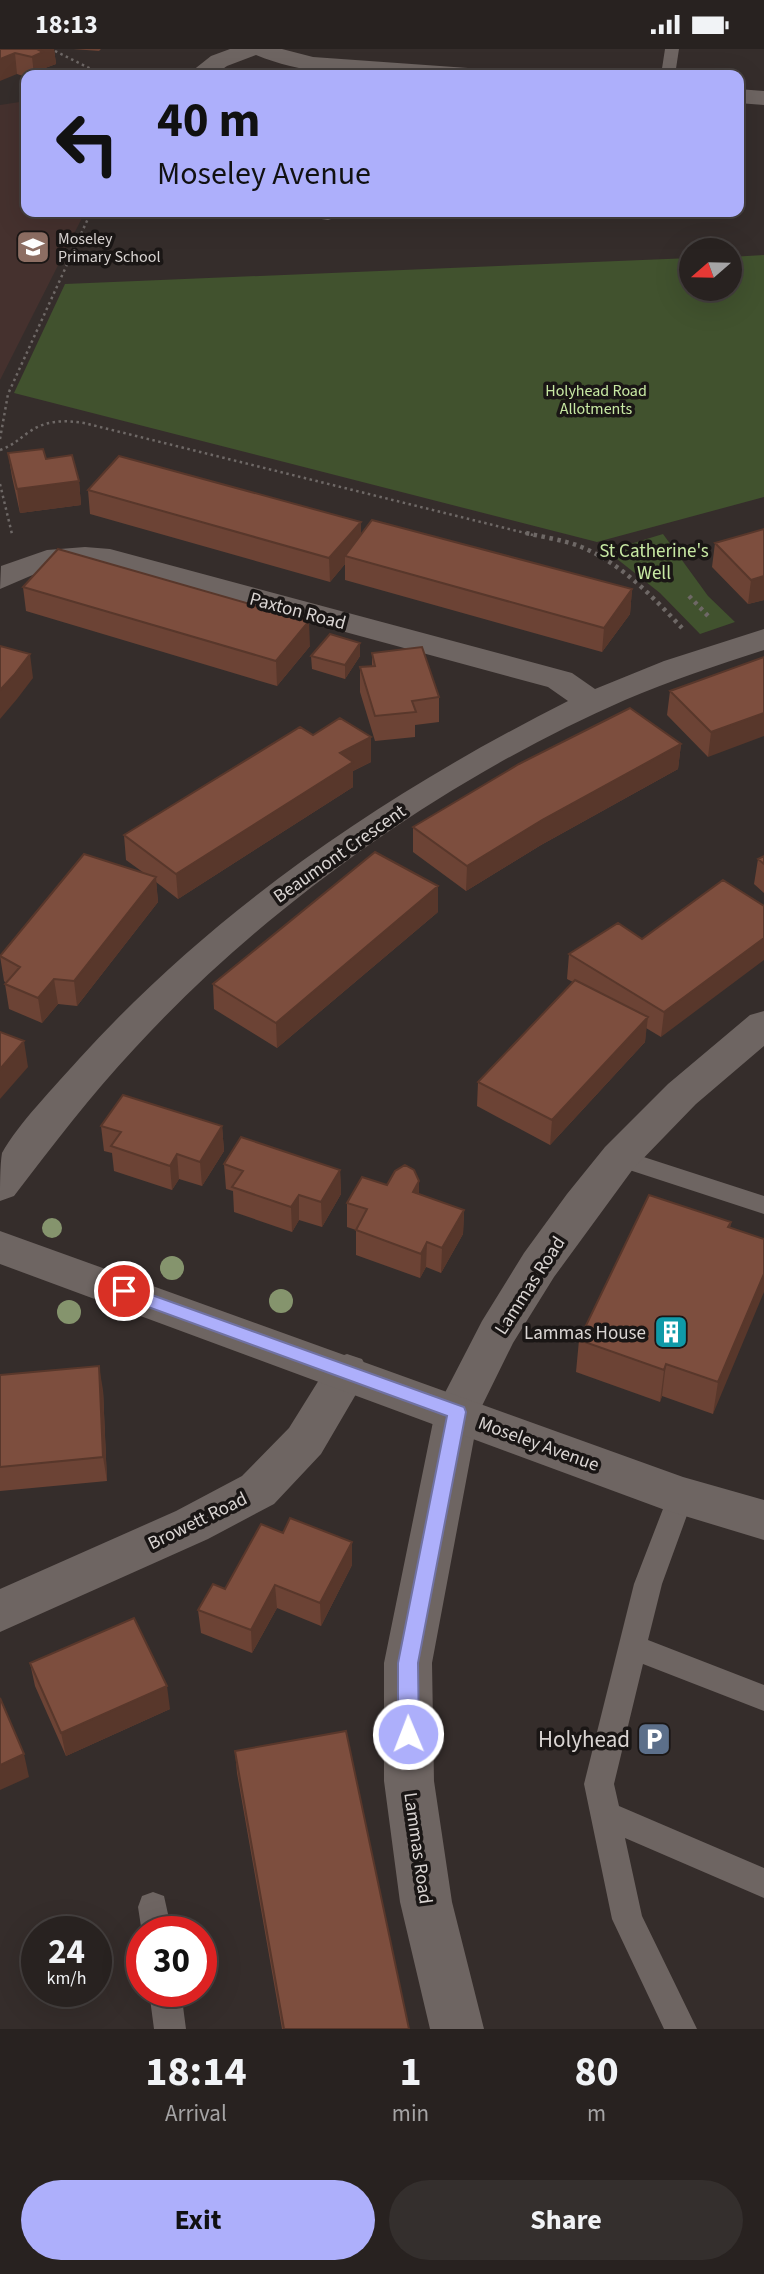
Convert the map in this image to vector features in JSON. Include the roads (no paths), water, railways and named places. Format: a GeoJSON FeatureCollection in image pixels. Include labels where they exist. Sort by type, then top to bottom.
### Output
{"type":"FeatureCollection","features":[{"type":"Feature","properties":{"kind":"street"},"geometry":{"type":"LineString","coordinates":[[206,70],[219,61],[251,49]]}},
{"type":"Feature","properties":{"kind":"street"},"geometry":{"type":"LineString","coordinates":[[262,49],[291,61],[313,64],[451,70]]}},
{"type":"Feature","properties":{"kind":"street"},"geometry":{"type":"LineString","coordinates":[[744,96],[764,98]]}},
{"type":"Feature","properties":{"kind":"street","name":"Paxton Road"},"geometry":{"type":"LineString","coordinates":[[10,573],[45,558],[99,556],[560,680],[592,702]]}},
{"type":"Feature","properties":{"kind":"street","name":"Beaumont Crescent"},"geometry":{"type":"LineString","coordinates":[[0,1185],[37,1133],[102,1060],[183,978],[261,907],[349,842],[519,739],[592,702],[710,656],[764,639]]}},
{"type":"Feature","properties":{"kind":"street","name":"Lammas Road"},"geometry":{"type":"LineString","coordinates":[[457,2029],[426,1902],[411,1794],[408,1663],[457,1412],[497,1333],[539,1265],[619,1158],[682,1094],[764,1025]]}},
{"type":"Feature","properties":{"kind":"street","name":"Moseley Avenue"},"geometry":{"type":"LineString","coordinates":[[0,1247],[681,1496],[764,1520]]}},
{"type":"Feature","properties":{"kind":"street","name":"Browett Road"},"geometry":{"type":"LineString","coordinates":[[0,1611],[192,1525],[258,1490],[305,1441],[347,1372]]}},
{"type":"Feature","properties":{"kind":"lane"},"geometry":{"type":"LineString","coordinates":[[669,70],[672,49]]}},
{"type":"Feature","properties":{"kind":"lane"},"geometry":{"type":"LineString","coordinates":[[619,1158],[764,1205]]}},
{"type":"Feature","properties":{"kind":"lane"},"geometry":{"type":"LineString","coordinates":[[681,1496],[648,1584],[599,1784],[627,1919],[681,2029]]}},
{"type":"Feature","properties":{"kind":"lane"},"geometry":{"type":"LineString","coordinates":[[632,1647],[764,1698]]}},
{"type":"Feature","properties":{"kind":"lane"},"geometry":{"type":"LineString","coordinates":[[605,1815],[764,1883]]}},
{"type":"Feature","properties":{"kind":"lane"},"geometry":{"type":"LineString","coordinates":[[167,2007],[170,2029]]}},
{"type":"Feature","properties":{"kind":"place","name":"Moseley Primary School"},"geometry":{"type":"Point","coordinates":[33,247]}},
{"type":"Feature","properties":{"kind":"place","name":"Lammas House"},"geometry":{"type":"Point","coordinates":[671,1332]}},
{"type":"Feature","properties":{"kind":"place","name":"Holyhead"},"geometry":{"type":"Point","coordinates":[654,1739]}},
{"type":"Feature","properties":{"kind":"park label","name":"Holyhead Road Allotments"},"geometry":{"type":"Point","coordinates":[596,399]}},
{"type":"Feature","properties":{"kind":"park label","name":"St Catherine's Well"},"geometry":{"type":"Point","coordinates":[654,561]}}]}
